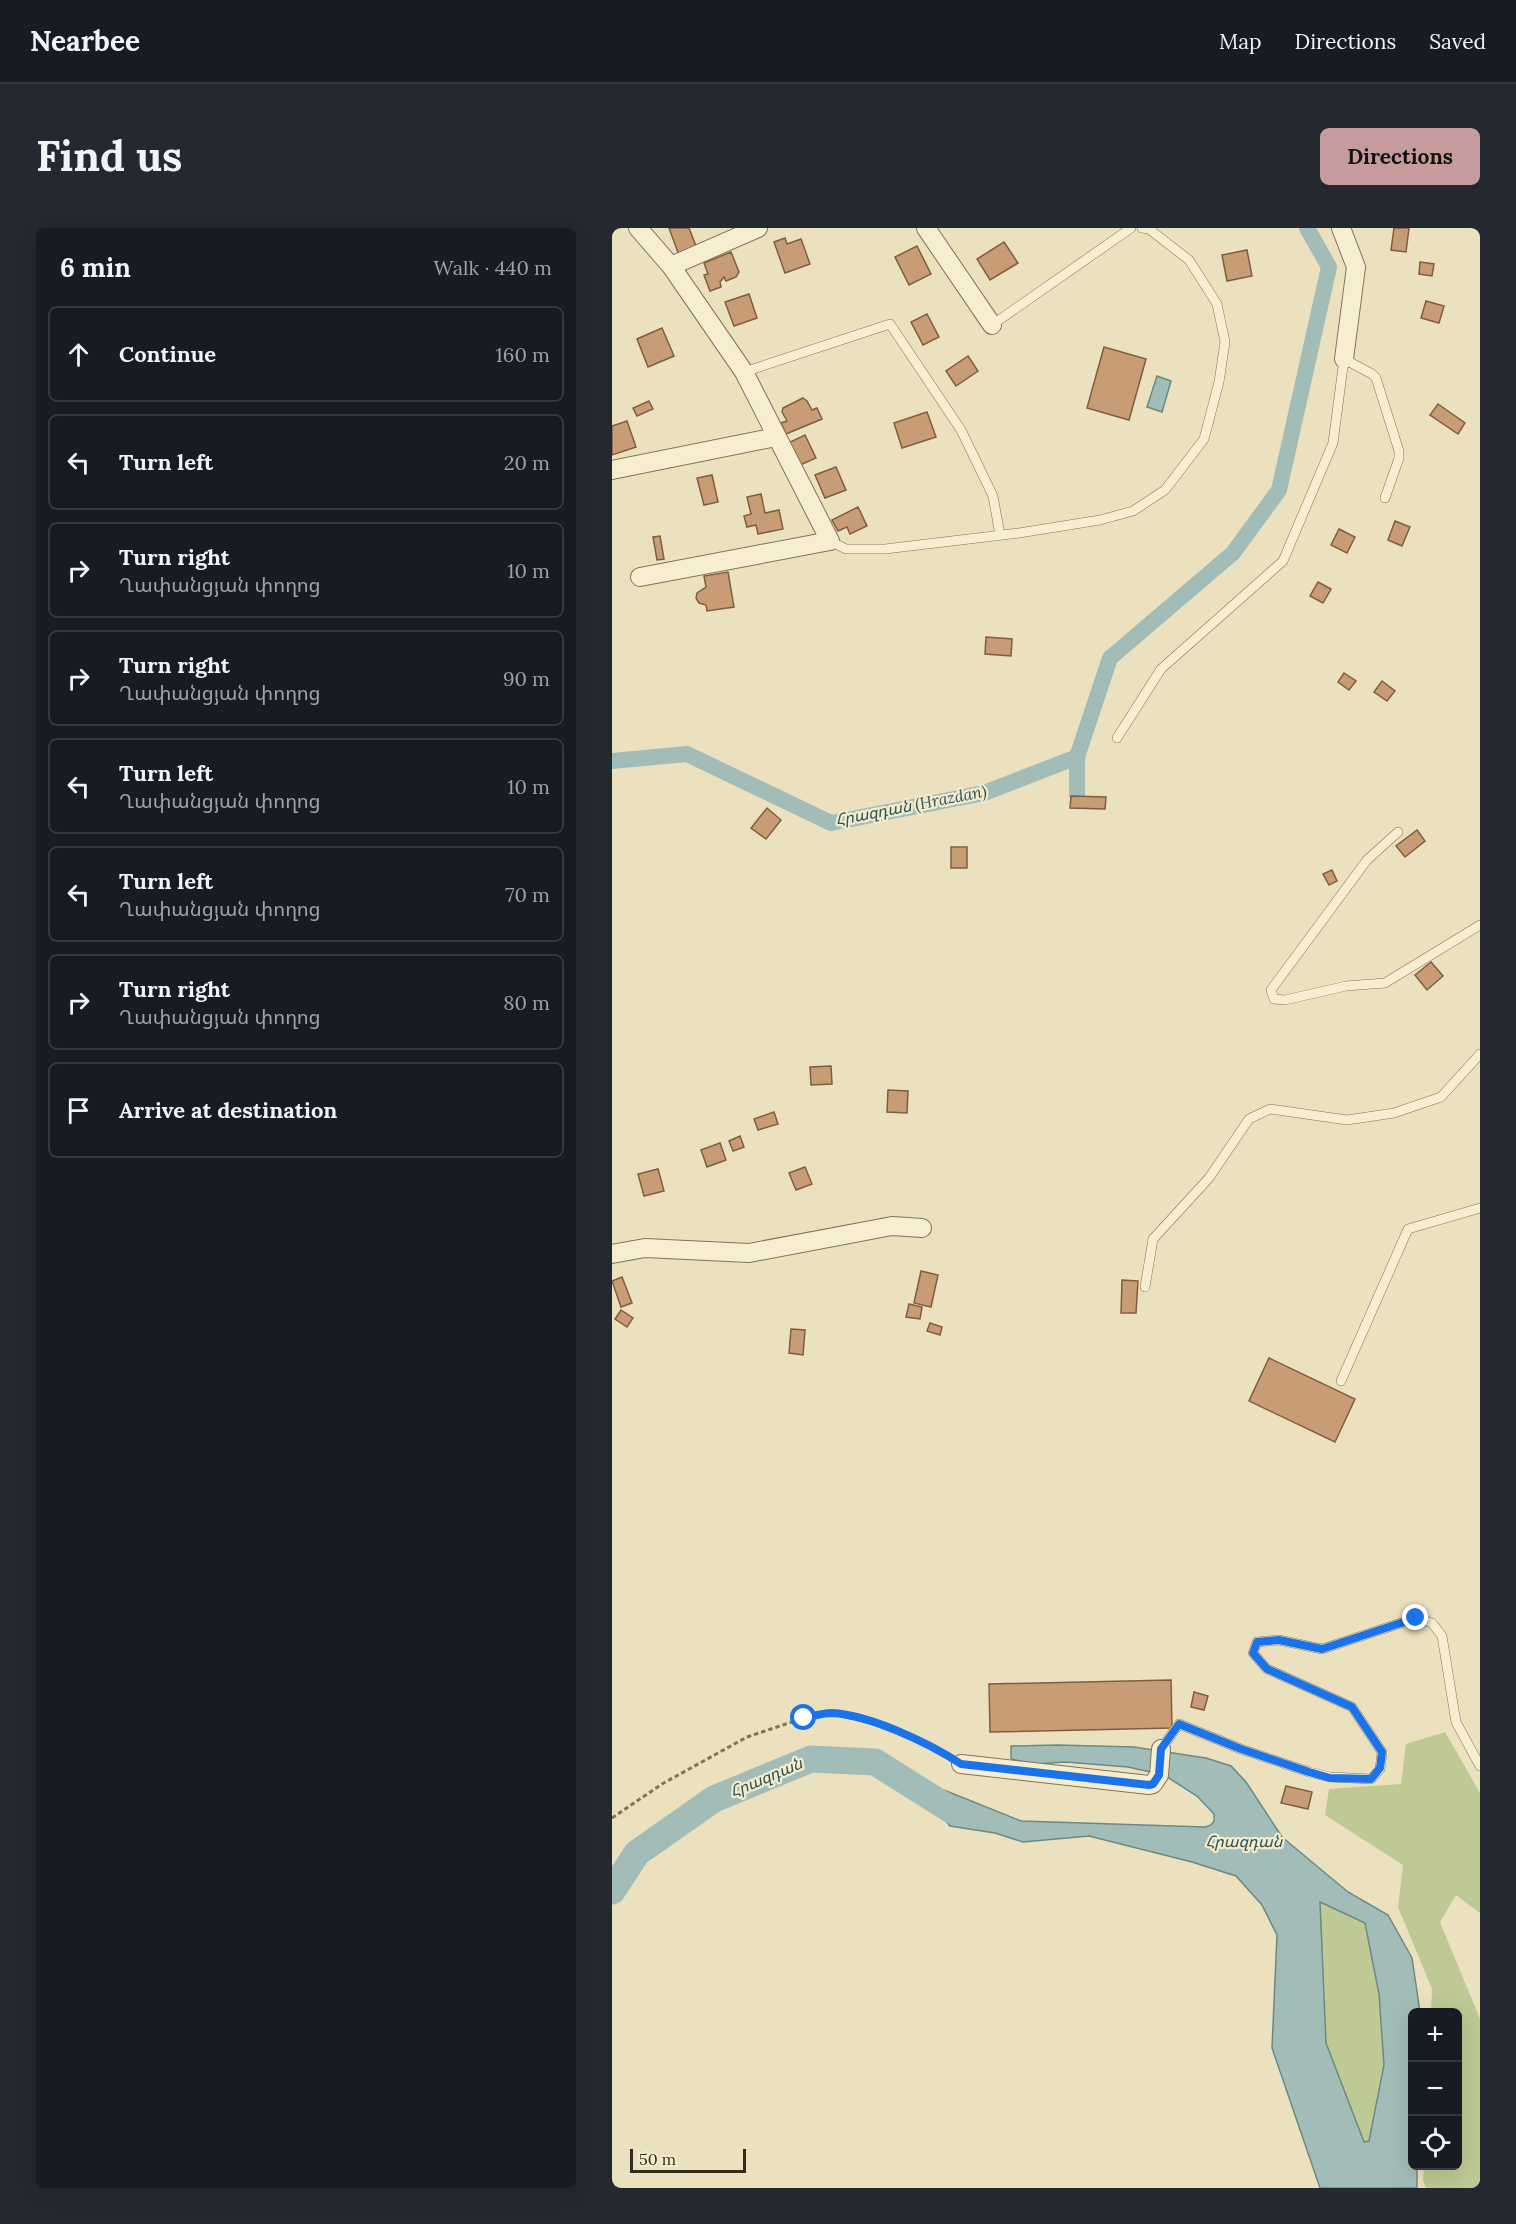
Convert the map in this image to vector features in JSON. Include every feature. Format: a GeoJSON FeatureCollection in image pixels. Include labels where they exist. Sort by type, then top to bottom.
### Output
{"type":"FeatureCollection","features":[{"type":"Feature","properties":{"kind":"street"},"geometry":{"type":"LineString","coordinates":[[638,228],[671,266],[744,372],[830,541],[640,577]]}},
{"type":"Feature","properties":{"kind":"street"},"geometry":{"type":"LineString","coordinates":[[671,266],[758,228]]}},
{"type":"Feature","properties":{"kind":"street"},"geometry":{"type":"LineString","coordinates":[[926,228],[992,325]]}},
{"type":"Feature","properties":{"kind":"street"},"geometry":{"type":"LineString","coordinates":[[1341,228],[1356,267],[1344,359]]}},
{"type":"Feature","properties":{"kind":"street"},"geometry":{"type":"LineString","coordinates":[[612,470],[776,437]]}},
{"type":"Feature","properties":{"kind":"street"},"geometry":{"type":"LineString","coordinates":[[612,1254],[645,1248],[749,1253],[892,1226],[922,1228]]}},
{"type":"Feature","properties":{"kind":"street"},"geometry":{"type":"LineString","coordinates":[[961,1764],[1149,1785],[1153,1784],[1159,1775],[1161,1749]]}},
{"type":"Feature","properties":{"kind":"lane"},"geometry":{"type":"LineString","coordinates":[[992,325],[1131,228]]}},
{"type":"Feature","properties":{"kind":"lane"},"geometry":{"type":"LineString","coordinates":[[830,541],[846,549],[885,549],[1100,520],[1133,511],[1165,489],[1204,439],[1220,382],[1225,342],[1217,303],[1189,260],[1149,229],[1142,228]]}},
{"type":"Feature","properties":{"kind":"lane"},"geometry":{"type":"LineString","coordinates":[[744,372],[890,324],[962,430],[993,496],[1000,535]]}},
{"type":"Feature","properties":{"kind":"lane"},"geometry":{"type":"LineString","coordinates":[[1117,738],[1161,669],[1283,561],[1333,443],[1344,359],[1376,378],[1397,443],[1399,458],[1385,498]]}},
{"type":"Feature","properties":{"kind":"lane"},"geometry":{"type":"LineString","coordinates":[[1398,832],[1367,860],[1271,990],[1274,999],[1285,1000],[1346,986],[1384,983],[1480,925]]}},
{"type":"Feature","properties":{"kind":"lane"},"geometry":{"type":"LineString","coordinates":[[1145,1287],[1153,1239],[1209,1178],[1249,1119],[1270,1109],[1347,1120],[1394,1113],[1441,1097],[1480,1054]]}},
{"type":"Feature","properties":{"kind":"lane"},"geometry":{"type":"LineString","coordinates":[[1341,1382],[1408,1229],[1480,1208]]}},
{"type":"Feature","properties":{"kind":"lane"},"geometry":{"type":"LineString","coordinates":[[1161,1749],[1179,1724],[1241,1749],[1309,1772],[1330,1778],[1371,1779],[1380,1768],[1382,1752],[1352,1707],[1267,1669],[1253,1653],[1257,1642],[1279,1640],[1322,1649],[1416,1618],[1432,1623],[1442,1636],[1456,1722],[1480,1766]]}},
{"type":"Feature","properties":{"kind":"path"},"geometry":{"type":"LineString","coordinates":[[612,1818],[662,1784],[747,1737],[804,1718],[830,1713],[856,1718],[903,1734],[938,1749],[961,1764]]}},
{"type":"Feature","properties":{"kind":"green space"},"geometry":{"type":"Polygon","coordinates":[[[1445,1732],[1480,1793],[1480,1913],[1456,1895],[1440,1922],[1480,2019],[1480,2188],[1426,2188],[1423,2180],[1424,2170],[1462,2170],[1462,2008],[1431,2008],[1432,1989],[1398,1907],[1403,1865],[1325,1815],[1329,1789],[1401,1784],[1406,1744],[1445,1732]]]}},
{"type":"Feature","properties":{"kind":"green space"},"geometry":{"type":"Polygon","coordinates":[[[1320,1902],[1365,1923],[1379,1994],[1384,2065],[1369,2141],[1364,2142],[1326,2043],[1320,1902]]]}},
{"type":"Feature","properties":{"kind":"water"},"geometry":{"type":"Polygon","coordinates":[[[1157,376],[1171,381],[1162,412],[1147,407],[1157,376]]]}},
{"type":"Feature","properties":{"kind":"water","name":"Հրազդան"},"geometry":{"type":"Polygon","coordinates":[[[1011,1746],[1134,1747],[1206,1758],[1231,1766],[1246,1782],[1282,1837],[1348,1892],[1388,1915],[1412,1958],[1419,2008],[1408,2008],[1408,2170],[1417,2170],[1417,2188],[1320,2188],[1272,2048],[1277,1935],[1262,1905],[1236,1876],[1192,1862],[1089,1836],[1023,1842],[995,1833],[950,1826],[921,1792],[944,1790],[1021,1821],[1205,1827],[1211,1825],[1214,1821],[1214,1814],[1197,1796],[1164,1775],[1128,1767],[1066,1762],[1034,1764],[1011,1759],[1011,1746]],[[1320,1902],[1326,2043],[1364,2142],[1369,2141],[1384,2065],[1379,1994],[1365,1923],[1320,1902]]]}},
{"type":"Feature","properties":{"kind":"building"},"geometry":{"type":"Polygon","coordinates":[[[669,228],[689,228],[698,251],[680,258],[669,228]]]}},
{"type":"Feature","properties":{"kind":"building"},"geometry":{"type":"Polygon","coordinates":[[[1394,228],[1409,228],[1406,252],[1391,250],[1394,228]]]}},
{"type":"Feature","properties":{"kind":"building"},"geometry":{"type":"Polygon","coordinates":[[[785,238],[787,244],[801,239],[810,264],[785,273],[774,242],[785,238]]]}},
{"type":"Feature","properties":{"kind":"building"},"geometry":{"type":"Polygon","coordinates":[[[1004,242],[1018,263],[990,280],[977,259],[1004,242]]]}},
{"type":"Feature","properties":{"kind":"building"},"geometry":{"type":"Polygon","coordinates":[[[917,246],[931,274],[909,285],[895,257],[917,246]]]}},
{"type":"Feature","properties":{"kind":"building"},"geometry":{"type":"Polygon","coordinates":[[[1247,250],[1252,276],[1227,281],[1222,255],[1247,250]]]}},
{"type":"Feature","properties":{"kind":"building"},"geometry":{"type":"Polygon","coordinates":[[[731,252],[739,272],[736,277],[726,281],[724,277],[720,282],[721,287],[710,291],[704,275],[708,274],[704,263],[731,252]]]}},
{"type":"Feature","properties":{"kind":"building"},"geometry":{"type":"Polygon","coordinates":[[[1420,262],[1434,264],[1432,276],[1419,274],[1420,262]]]}},
{"type":"Feature","properties":{"kind":"building"},"geometry":{"type":"Polygon","coordinates":[[[749,294],[757,318],[734,326],[725,302],[749,294]]]}},
{"type":"Feature","properties":{"kind":"building"},"geometry":{"type":"Polygon","coordinates":[[[1426,301],[1444,306],[1439,323],[1421,318],[1426,301]]]}},
{"type":"Feature","properties":{"kind":"building"},"geometry":{"type":"Polygon","coordinates":[[[927,314],[939,337],[923,345],[911,322],[927,314]]]}},
{"type":"Feature","properties":{"kind":"building"},"geometry":{"type":"Polygon","coordinates":[[[662,328],[674,356],[648,367],[637,339],[662,328]]]}},
{"type":"Feature","properties":{"kind":"building"},"geometry":{"type":"Polygon","coordinates":[[[1104,347],[1146,359],[1129,420],[1087,408],[1104,347]]]}},
{"type":"Feature","properties":{"kind":"building"},"geometry":{"type":"Polygon","coordinates":[[[968,356],[978,371],[956,386],[946,371],[968,356]]]}},
{"type":"Feature","properties":{"kind":"building"},"geometry":{"type":"Polygon","coordinates":[[[803,398],[812,410],[817,408],[822,419],[786,434],[781,423],[787,421],[782,412],[783,408],[803,398]]]}},
{"type":"Feature","properties":{"kind":"building"},"geometry":{"type":"Polygon","coordinates":[[[649,401],[653,409],[637,416],[633,408],[649,401]]]}},
{"type":"Feature","properties":{"kind":"building"},"geometry":{"type":"Polygon","coordinates":[[[1438,404],[1465,423],[1458,434],[1430,415],[1438,404]]]}},
{"type":"Feature","properties":{"kind":"building"},"geometry":{"type":"Polygon","coordinates":[[[927,412],[936,437],[902,448],[894,423],[927,412]]]}},
{"type":"Feature","properties":{"kind":"building"},"geometry":{"type":"Polygon","coordinates":[[[627,421],[636,447],[612,455],[612,426],[627,421]]]}},
{"type":"Feature","properties":{"kind":"building"},"geometry":{"type":"Polygon","coordinates":[[[805,435],[816,458],[796,467],[786,444],[805,435]]]}},
{"type":"Feature","properties":{"kind":"building"},"geometry":{"type":"Polygon","coordinates":[[[836,467],[846,490],[825,498],[815,475],[836,467]]]}},
{"type":"Feature","properties":{"kind":"building"},"geometry":{"type":"Polygon","coordinates":[[[712,475],[718,502],[704,505],[697,478],[712,475]]]}},
{"type":"Feature","properties":{"kind":"building"},"geometry":{"type":"Polygon","coordinates":[[[761,494],[765,513],[779,510],[783,529],[758,534],[756,525],[747,527],[744,516],[751,514],[747,497],[761,494]]]}},
{"type":"Feature","properties":{"kind":"building"},"geometry":{"type":"Polygon","coordinates":[[[858,507],[867,526],[850,534],[847,527],[838,531],[832,520],[858,507]]]}},
{"type":"Feature","properties":{"kind":"building"},"geometry":{"type":"Polygon","coordinates":[[[1395,521],[1410,527],[1402,546],[1388,540],[1395,521]]]}},
{"type":"Feature","properties":{"kind":"building"},"geometry":{"type":"Polygon","coordinates":[[[1339,529],[1355,537],[1347,553],[1331,545],[1339,529]]]}},
{"type":"Feature","properties":{"kind":"building"},"geometry":{"type":"Polygon","coordinates":[[[660,536],[664,559],[657,560],[653,537],[660,536]]]}},
{"type":"Feature","properties":{"kind":"building"},"geometry":{"type":"Polygon","coordinates":[[[728,572],[734,607],[707,611],[706,605],[699,603],[696,598],[697,593],[706,587],[704,576],[728,572]]]}},
{"type":"Feature","properties":{"kind":"building"},"geometry":{"type":"Polygon","coordinates":[[[1318,582],[1331,589],[1323,603],[1310,596],[1318,582]]]}},
{"type":"Feature","properties":{"kind":"building"},"geometry":{"type":"Polygon","coordinates":[[[986,637],[1012,639],[1011,656],[985,654],[986,637]]]}},
{"type":"Feature","properties":{"kind":"building"},"geometry":{"type":"Polygon","coordinates":[[[1344,673],[1356,681],[1349,690],[1338,682],[1344,673]]]}},
{"type":"Feature","properties":{"kind":"building"},"geometry":{"type":"Polygon","coordinates":[[[1382,681],[1395,691],[1387,701],[1374,692],[1382,681]]]}},
{"type":"Feature","properties":{"kind":"building"},"geometry":{"type":"Polygon","coordinates":[[[1071,796],[1106,797],[1105,809],[1070,808],[1071,796]]]}},
{"type":"Feature","properties":{"kind":"building"},"geometry":{"type":"Polygon","coordinates":[[[767,808],[781,820],[766,839],[751,828],[767,808]]]}},
{"type":"Feature","properties":{"kind":"building"},"geometry":{"type":"Polygon","coordinates":[[[1417,830],[1425,841],[1405,857],[1396,846],[1417,830]]]}},
{"type":"Feature","properties":{"kind":"building"},"geometry":{"type":"Polygon","coordinates":[[[951,847],[967,847],[967,868],[951,868],[951,847]]]}},
{"type":"Feature","properties":{"kind":"building"},"geometry":{"type":"Polygon","coordinates":[[[1332,870],[1337,881],[1329,885],[1323,874],[1332,870]]]}},
{"type":"Feature","properties":{"kind":"building"},"geometry":{"type":"Polygon","coordinates":[[[1431,962],[1443,976],[1427,990],[1415,975],[1431,962]]]}},
{"type":"Feature","properties":{"kind":"building"},"geometry":{"type":"Polygon","coordinates":[[[831,1066],[832,1084],[811,1085],[810,1067],[831,1066]]]}},
{"type":"Feature","properties":{"kind":"building"},"geometry":{"type":"Polygon","coordinates":[[[888,1090],[908,1091],[907,1113],[887,1112],[888,1090]]]}},
{"type":"Feature","properties":{"kind":"building"},"geometry":{"type":"Polygon","coordinates":[[[774,1112],[778,1124],[758,1130],[754,1119],[774,1112]]]}},
{"type":"Feature","properties":{"kind":"building"},"geometry":{"type":"Polygon","coordinates":[[[740,1136],[744,1147],[733,1151],[729,1141],[740,1136]]]}},
{"type":"Feature","properties":{"kind":"building"},"geometry":{"type":"Polygon","coordinates":[[[720,1143],[726,1160],[707,1167],[701,1150],[720,1143]]]}},
{"type":"Feature","properties":{"kind":"building"},"geometry":{"type":"Polygon","coordinates":[[[805,1167],[812,1184],[796,1190],[789,1173],[805,1167]]]}},
{"type":"Feature","properties":{"kind":"building"},"geometry":{"type":"Polygon","coordinates":[[[658,1169],[664,1191],[644,1196],[638,1174],[658,1169]]]}},
{"type":"Feature","properties":{"kind":"building"},"geometry":{"type":"Polygon","coordinates":[[[921,1271],[938,1275],[931,1307],[914,1303],[921,1271]]]}},
{"type":"Feature","properties":{"kind":"building"},"geometry":{"type":"Polygon","coordinates":[[[622,1277],[632,1303],[621,1307],[612,1281],[622,1277]]]}},
{"type":"Feature","properties":{"kind":"building"},"geometry":{"type":"Polygon","coordinates":[[[1122,1280],[1138,1281],[1136,1313],[1121,1313],[1122,1280]]]}},
{"type":"Feature","properties":{"kind":"building"},"geometry":{"type":"Polygon","coordinates":[[[909,1304],[922,1307],[920,1319],[906,1317],[909,1304]]]}},
{"type":"Feature","properties":{"kind":"building"},"geometry":{"type":"Polygon","coordinates":[[[621,1310],[633,1318],[627,1327],[615,1319],[621,1310]]]}},
{"type":"Feature","properties":{"kind":"building"},"geometry":{"type":"Polygon","coordinates":[[[930,1323],[942,1327],[940,1335],[927,1331],[930,1323]]]}},
{"type":"Feature","properties":{"kind":"building"},"geometry":{"type":"Polygon","coordinates":[[[791,1329],[805,1330],[803,1355],[789,1353],[791,1329]]]}},
{"type":"Feature","properties":{"kind":"building"},"geometry":{"type":"Polygon","coordinates":[[[1269,1358],[1355,1399],[1335,1442],[1249,1401],[1269,1358]]]}},
{"type":"Feature","properties":{"kind":"building"},"geometry":{"type":"Polygon","coordinates":[[[1171,1680],[1172,1728],[990,1732],[989,1684],[1171,1680]]]}},
{"type":"Feature","properties":{"kind":"building"},"geometry":{"type":"Polygon","coordinates":[[[1194,1692],[1208,1696],[1204,1710],[1191,1707],[1194,1692]]]}},
{"type":"Feature","properties":{"kind":"building"},"geometry":{"type":"Polygon","coordinates":[[[1286,1786],[1312,1792],[1308,1809],[1281,1803],[1286,1786]]]}},
{"type":"Feature","properties":{"kind":"waterway"},"geometry":{"type":"LineString","coordinates":[[1077,795],[1077,757],[1110,658],[1233,553],[1279,490],[1329,267],[1307,228]]}},
{"type":"Feature","properties":{"kind":"waterway","name":"Հրազդան (Hrazdan)"},"geometry":{"type":"LineString","coordinates":[[612,761],[687,754],[831,823],[984,793],[1077,757]]}},
{"type":"Feature","properties":{"kind":"waterway","name":"Հրազդան"},"geometry":{"type":"LineString","coordinates":[[612,1891],[637,1853],[714,1799],[811,1759],[875,1762],[953,1811]]}},
{"type":"Feature","properties":{"kind":"route"},"geometry":{"type":"LineString","coordinates":[[804,1718],[830,1713],[856,1718],[938,1749],[961,1764],[1149,1785],[1153,1784],[1159,1775],[1161,1749],[1179,1724],[1241,1749],[1309,1772],[1330,1778],[1371,1779],[1380,1768],[1382,1752],[1352,1707],[1267,1669],[1253,1653],[1257,1642],[1279,1640],[1322,1649],[1416,1618]]}}]}
